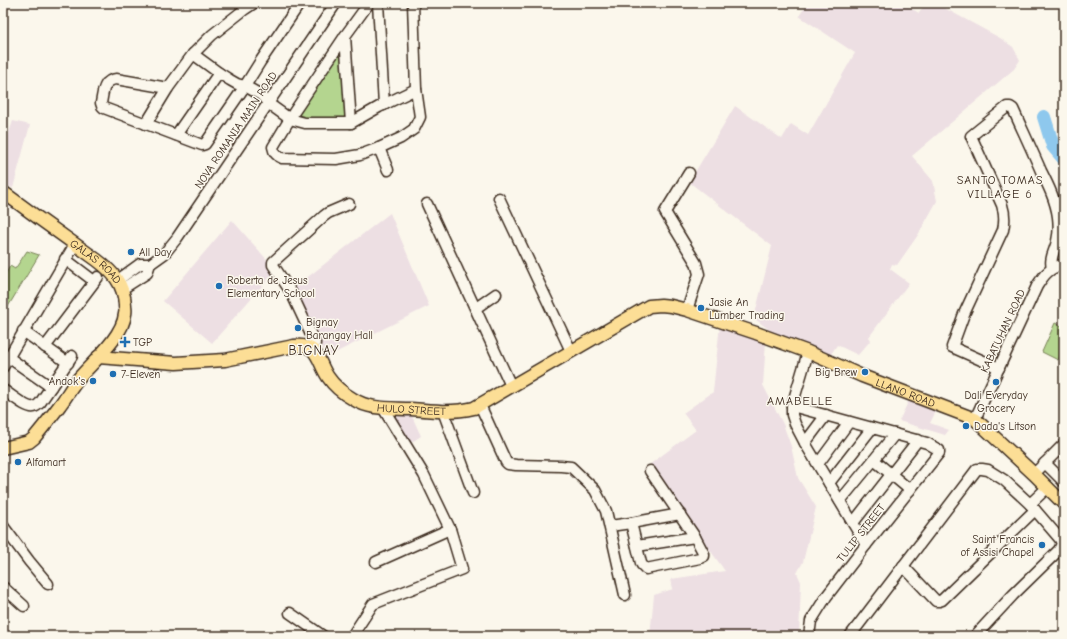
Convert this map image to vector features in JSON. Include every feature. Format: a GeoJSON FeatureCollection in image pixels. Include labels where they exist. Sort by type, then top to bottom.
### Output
{"type":"FeatureCollection","features":[{"type":"Feature","properties":{"kind":"main road","name":"GALAS ROAD"},"geometry":{"type":"LineString","coordinates":[[3,192],[106,266],[120,285],[124,300],[125,314],[121,328],[110,344],[78,378],[60,405],[34,438],[29,442],[3,448]]}},
{"type":"Feature","properties":{"kind":"main road","name":"HULO STREET"},"geometry":{"type":"LineString","coordinates":[[314,350],[329,378],[344,393],[365,405],[383,408],[464,411],[480,405],[649,306],[671,306],[723,321]]}},
{"type":"Feature","properties":{"kind":"main road","name":"LLANO ROAD"},"geometry":{"type":"LineString","coordinates":[[723,321],[808,352],[862,376],[975,419],[1048,487],[1064,504]]}},
{"type":"Feature","properties":{"kind":"main road"},"geometry":{"type":"LineString","coordinates":[[98,357],[176,363],[225,360],[300,345],[310,347],[314,350]]}},
{"type":"Feature","properties":{"kind":"street"},"geometry":{"type":"LineString","coordinates":[[146,124],[168,88],[193,54],[218,31],[254,3]]}},
{"type":"Feature","properties":{"kind":"street"},"geometry":{"type":"LineString","coordinates":[[168,88],[116,79],[111,80],[107,82],[105,86],[101,103],[104,108],[202,145],[205,144],[300,3]]}},
{"type":"Feature","properties":{"kind":"street","name":"NOVA ROMANIA MAIN ROAD"},"geometry":{"type":"LineString","coordinates":[[120,285],[147,273],[150,264],[164,254],[177,238],[336,3]]}},
{"type":"Feature","properties":{"kind":"street"},"geometry":{"type":"LineString","coordinates":[[369,3],[290,119],[273,147],[277,156],[282,158],[336,159],[360,155],[401,138],[414,129],[420,117],[416,89],[413,3]]}},
{"type":"Feature","properties":{"kind":"street"},"geometry":{"type":"LineString","coordinates":[[378,3],[384,105]]}},
{"type":"Feature","properties":{"kind":"street"},"geometry":{"type":"LineString","coordinates":[[346,36],[351,123]]}},
{"type":"Feature","properties":{"kind":"street"},"geometry":{"type":"LineString","coordinates":[[193,54],[219,73],[260,95],[269,104],[290,119],[304,123],[351,123],[416,89]]}},
{"type":"Feature","properties":{"kind":"street"},"geometry":{"type":"LineString","coordinates":[[176,135],[219,73]]}},
{"type":"Feature","properties":{"kind":"street"},"geometry":{"type":"LineString","coordinates":[[999,368],[952,347],[964,314],[1005,223],[1005,214],[1002,205],[971,136],[1007,107],[1013,109],[1056,207],[1059,233],[1051,259],[1052,268],[1064,264]]}},
{"type":"Feature","properties":{"kind":"street"},"geometry":{"type":"LineString","coordinates":[[378,148],[388,170]]}},
{"type":"Feature","properties":{"kind":"street"},"geometry":{"type":"LineString","coordinates":[[687,310],[699,274],[698,269],[696,263],[665,212],[689,173]]}},
{"type":"Feature","properties":{"kind":"street"},"geometry":{"type":"LineString","coordinates":[[499,198],[571,351]]}},
{"type":"Feature","properties":{"kind":"street"},"geometry":{"type":"LineString","coordinates":[[314,350],[315,343],[291,292],[273,262],[324,216],[349,204]]}},
{"type":"Feature","properties":{"kind":"street"},"geometry":{"type":"LineString","coordinates":[[427,204],[511,386]]}},
{"type":"Feature","properties":{"kind":"street"},"geometry":{"type":"LineString","coordinates":[[3,367],[75,244]]}},
{"type":"Feature","properties":{"kind":"street"},"geometry":{"type":"LineString","coordinates":[[45,347],[96,279],[65,259]]}},
{"type":"Feature","properties":{"kind":"street","name":"KABATUHAN ROAD"},"geometry":{"type":"LineString","coordinates":[[975,419],[1037,286],[1046,273],[1052,268]]}},
{"type":"Feature","properties":{"kind":"street"},"geometry":{"type":"LineString","coordinates":[[476,308],[496,294]]}},
{"type":"Feature","properties":{"kind":"street"},"geometry":{"type":"LineString","coordinates":[[3,390],[24,404],[33,407],[36,406],[40,403],[70,359],[45,347],[23,331]]}},
{"type":"Feature","properties":{"kind":"street"},"geometry":{"type":"LineString","coordinates":[[808,352],[792,406],[793,420],[805,443],[866,545]]}},
{"type":"Feature","properties":{"kind":"street"},"geometry":{"type":"LineString","coordinates":[[8,357],[51,387]]}},
{"type":"Feature","properties":{"kind":"street"},"geometry":{"type":"LineString","coordinates":[[480,405],[508,464],[571,467],[595,490],[606,511],[625,595]]}},
{"type":"Feature","properties":{"kind":"street"},"geometry":{"type":"LineString","coordinates":[[792,406],[918,440],[853,523]]}},
{"type":"Feature","properties":{"kind":"street"},"geometry":{"type":"LineString","coordinates":[[352,636],[373,604],[462,569],[450,529],[424,475],[383,408]]}},
{"type":"Feature","properties":{"kind":"street"},"geometry":{"type":"LineString","coordinates":[[443,411],[474,493]]}},
{"type":"Feature","properties":{"kind":"street"},"geometry":{"type":"LineString","coordinates":[[805,443],[826,415]]}},
{"type":"Feature","properties":{"kind":"street"},"geometry":{"type":"LineString","coordinates":[[818,464],[849,422]]}},
{"type":"Feature","properties":{"kind":"street"},"geometry":{"type":"LineString","coordinates":[[830,484],[872,428]]}},
{"type":"Feature","properties":{"kind":"street"},"geometry":{"type":"LineString","coordinates":[[840,501],[895,434]]}},
{"type":"Feature","properties":{"kind":"street","name":"TULIP STREET"},"geometry":{"type":"LineString","coordinates":[[808,636],[811,621],[826,597],[939,454],[939,450],[918,440]]}},
{"type":"Feature","properties":{"kind":"street"},"geometry":{"type":"LineString","coordinates":[[1034,474],[1064,444]]}},
{"type":"Feature","properties":{"kind":"street"},"geometry":{"type":"LineString","coordinates":[[874,460],[910,490]]}},
{"type":"Feature","properties":{"kind":"street"},"geometry":{"type":"LineString","coordinates":[[1045,463],[1064,482]]}},
{"type":"Feature","properties":{"kind":"street"},"geometry":{"type":"LineString","coordinates":[[850,636],[977,469],[982,469],[988,470],[1004,480],[1033,507],[1060,538],[1062,544],[1059,550],[974,636]]}},
{"type":"Feature","properties":{"kind":"street"},"geometry":{"type":"LineString","coordinates":[[632,523],[642,565],[646,569],[702,558],[704,556],[695,537],[650,471]]}},
{"type":"Feature","properties":{"kind":"street"},"geometry":{"type":"LineString","coordinates":[[904,566],[936,601],[942,600],[1033,507],[1048,487]]}},
{"type":"Feature","properties":{"kind":"street"},"geometry":{"type":"LineString","coordinates":[[610,526],[680,514]]}},
{"type":"Feature","properties":{"kind":"street"},"geometry":{"type":"LineString","coordinates":[[3,526],[48,584]]}},
{"type":"Feature","properties":{"kind":"street"},"geometry":{"type":"LineString","coordinates":[[376,562],[450,529]]}},
{"type":"Feature","properties":{"kind":"street"},"geometry":{"type":"LineString","coordinates":[[637,546],[695,537]]}},
{"type":"Feature","properties":{"kind":"street"},"geometry":{"type":"LineString","coordinates":[[3,587],[24,606]]}},
{"type":"Feature","properties":{"kind":"street"},"geometry":{"type":"LineString","coordinates":[[290,613],[323,636]]}},
{"type":"Feature","properties":{"kind":"shaded area"},"geometry":{"type":"Polygon","coordinates":[[[808,3],[902,3],[919,13],[926,3],[935,3],[1000,38],[1013,47],[1020,60],[1014,69],[912,156],[933,181],[937,201],[918,235],[897,265],[892,264],[890,269],[909,283],[869,337],[871,340],[858,355],[837,345],[829,357],[781,339],[754,318],[772,246],[689,182],[735,106],[782,139],[791,124],[808,135],[855,53],[799,16],[808,3]]]}},
{"type":"Feature","properties":{"kind":"shaded area"},"geometry":{"type":"Polygon","coordinates":[[[13,121],[30,125],[13,188],[3,184],[3,150],[13,121]]]}},
{"type":"Feature","properties":{"kind":"shaded area"},"geometry":{"type":"Polygon","coordinates":[[[390,213],[429,306],[327,357],[295,287],[390,213]]]}},
{"type":"Feature","properties":{"kind":"shaded area","name":"Roberta de Jesus Elementary School"},"geometry":{"type":"Polygon","coordinates":[[[232,220],[276,270],[212,343],[163,301],[232,220]]]}},
{"type":"Feature","properties":{"kind":"shaded area"},"geometry":{"type":"Polygon","coordinates":[[[720,324],[766,341],[763,385],[783,424],[791,446],[798,478],[816,507],[803,562],[797,573],[801,582],[799,636],[650,636],[654,595],[673,589],[671,579],[725,571],[649,465],[696,430],[683,413],[713,392],[720,324]]]}},
{"type":"Feature","properties":{"kind":"shaded area"},"geometry":{"type":"Polygon","coordinates":[[[909,400],[937,409],[930,423],[949,430],[945,435],[899,421],[909,400]]]}},
{"type":"Feature","properties":{"kind":"shaded area"},"geometry":{"type":"Polygon","coordinates":[[[388,412],[410,412],[421,436],[409,444],[388,412]]]}},
{"type":"Feature","properties":{"kind":"green space"},"geometry":{"type":"Polygon","coordinates":[[[343,46],[347,121],[293,119],[343,46]]]}},
{"type":"Feature","properties":{"kind":"green space"},"geometry":{"type":"Polygon","coordinates":[[[27,251],[39,255],[3,315],[3,279],[10,266],[15,269],[27,251]]]}},
{"type":"Feature","properties":{"kind":"green space"},"geometry":{"type":"Polygon","coordinates":[[[1055,323],[1064,327],[1064,347],[1058,360],[1042,352],[1055,323]]]}},
{"type":"Feature","properties":{"kind":"waterway"},"geometry":{"type":"LineString","coordinates":[[1044,117],[1053,146],[1064,159]]}},
{"type":"Feature","properties":{"kind":"place","name":"All Day"},"geometry":{"type":"Point","coordinates":[131,252]}},
{"type":"Feature","properties":{"kind":"place","name":"Roberta de Jesus Elementary School"},"geometry":{"type":"Point","coordinates":[219,286]}},
{"type":"Feature","properties":{"kind":"place","name":"Jasie An Lumber Trading"},"geometry":{"type":"Point","coordinates":[701,308]}},
{"type":"Feature","properties":{"kind":"place","name":"Bignay Barangay Hall"},"geometry":{"type":"Point","coordinates":[298,328]}},
{"type":"Feature","properties":{"kind":"place","name":"TGP"},"geometry":{"type":"Point","coordinates":[125,342]}},
{"type":"Feature","properties":{"kind":"place","name":"Big Brew"},"geometry":{"type":"Point","coordinates":[865,372]}},
{"type":"Feature","properties":{"kind":"place","name":"7-Eleven"},"geometry":{"type":"Point","coordinates":[113,374]}},
{"type":"Feature","properties":{"kind":"place","name":"Andok's"},"geometry":{"type":"Point","coordinates":[93,381]}},
{"type":"Feature","properties":{"kind":"place","name":"Dali Everyday Grocery"},"geometry":{"type":"Point","coordinates":[996,382]}},
{"type":"Feature","properties":{"kind":"place","name":"Dada's Litson"},"geometry":{"type":"Point","coordinates":[966,426]}},
{"type":"Feature","properties":{"kind":"place","name":"Alfamart"},"geometry":{"type":"Point","coordinates":[18,462]}},
{"type":"Feature","properties":{"kind":"place","name":"Saint Francis of Assisi Chapel"},"geometry":{"type":"Point","coordinates":[1042,545]}},
{"type":"Feature","properties":{"kind":"district","name":"SANTO TOMAS VILLAGE 6"},"geometry":{"type":"Point","coordinates":[1000,187]}},
{"type":"Feature","properties":{"kind":"district","name":"BIGNAY"},"geometry":{"type":"Point","coordinates":[314,350]}},
{"type":"Feature","properties":{"kind":"district","name":"AMABELLE"},"geometry":{"type":"Point","coordinates":[800,401]}}]}
